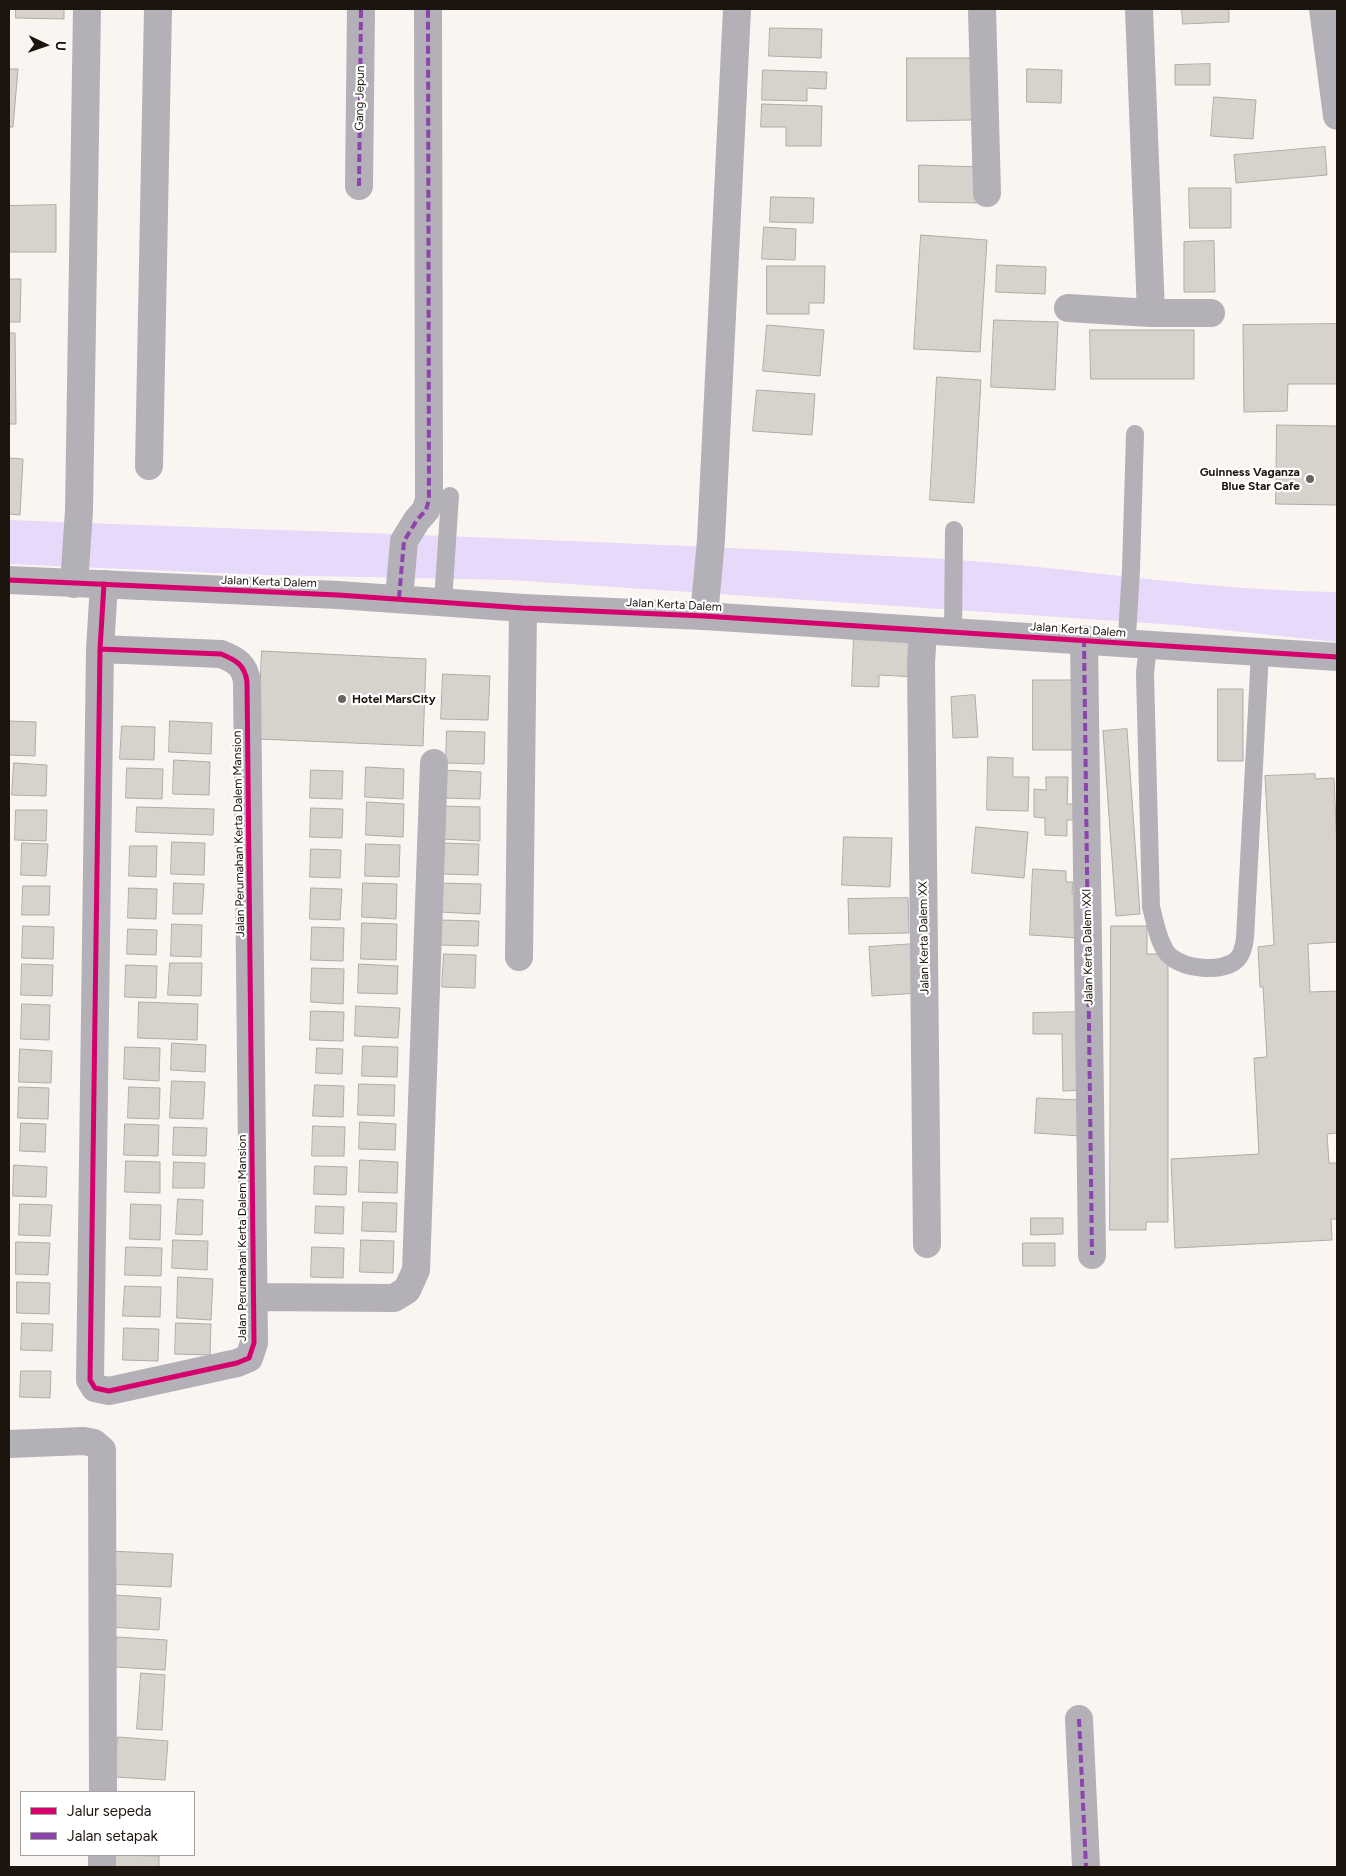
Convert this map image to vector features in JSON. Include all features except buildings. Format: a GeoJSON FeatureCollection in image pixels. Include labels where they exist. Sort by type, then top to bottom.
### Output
{"type":"FeatureCollection","features":[{"type":"Feature","properties":{"kind":"street"},"geometry":{"type":"LineString","coordinates":[[74,579],[78,511],[87,9]]}},
{"type":"Feature","properties":{"kind":"street"},"geometry":{"type":"LineString","coordinates":[[149,466],[158,9]]}},
{"type":"Feature","properties":{"kind":"street","name":"Gang Jepun"},"geometry":{"type":"LineString","coordinates":[[358,186],[361,9]]}},
{"type":"Feature","properties":{"kind":"street"},"geometry":{"type":"LineString","coordinates":[[399,592],[404,541],[417,520],[426,510],[429,499],[428,9]]}},
{"type":"Feature","properties":{"kind":"street"},"geometry":{"type":"LineString","coordinates":[[705,608],[711,540],[737,9]]}},
{"type":"Feature","properties":{"kind":"street"},"geometry":{"type":"LineString","coordinates":[[982,9],[986,193]]}},
{"type":"Feature","properties":{"kind":"street"},"geometry":{"type":"LineString","coordinates":[[1139,9],[1151,313]]}},
{"type":"Feature","properties":{"kind":"street"},"geometry":{"type":"LineString","coordinates":[[1323,9],[1337,116]]}},
{"type":"Feature","properties":{"kind":"street"},"geometry":{"type":"LineString","coordinates":[[1068,308],[1151,313],[1211,313]]}},
{"type":"Feature","properties":{"kind":"street","name":"Jalan Kerta Dalem"},"geometry":{"type":"LineString","coordinates":[[9,580],[74,579],[104,584],[444,593],[523,608],[705,608],[923,631],[953,622],[1084,639],[1134,636],[1260,652],[1337,657]]}},
{"type":"Feature","properties":{"kind":"street","name":"Jalan Perumahan Kerta Dalem Mansion"},"geometry":{"type":"LineString","coordinates":[[100,649],[221,654],[236,660],[246,672],[254,1343],[249,1358],[237,1363],[109,1391],[95,1388],[90,1380],[100,649],[104,584]]}},
{"type":"Feature","properties":{"kind":"street"},"geometry":{"type":"LineString","coordinates":[[518,957],[523,608]]}},
{"type":"Feature","properties":{"kind":"street","name":"Jalan Kerta Dalem XX"},"geometry":{"type":"LineString","coordinates":[[923,631],[921,663],[927,1244]]}},
{"type":"Feature","properties":{"kind":"street","name":"Jalan Kerta Dalem XXI"},"geometry":{"type":"LineString","coordinates":[[1084,639],[1092,1255]]}},
{"type":"Feature","properties":{"kind":"street","name":"Jalan Perumahan Kerta Dalem Mansion"},"geometry":{"type":"LineString","coordinates":[[253,1297],[394,1298],[407,1290],[416,1270],[434,763]]}},
{"type":"Feature","properties":{"kind":"street"},"geometry":{"type":"LineString","coordinates":[[9,1444],[84,1441],[98,1446],[103,1456],[103,1791]]}},
{"type":"Feature","properties":{"kind":"street"},"geometry":{"type":"LineString","coordinates":[[1079,1719],[1086,1867]]}},
{"type":"Feature","properties":{"kind":"lane"},"geometry":{"type":"LineString","coordinates":[[1135,434],[1131,569],[1134,636],[1145,673],[1151,907],[1158,936],[1170,956],[1198,967],[1223,966],[1236,961],[1243,950],[1246,938],[1260,652]]}},
{"type":"Feature","properties":{"kind":"lane"},"geometry":{"type":"LineString","coordinates":[[444,593],[450,496]]}},
{"type":"Feature","properties":{"kind":"lane"},"geometry":{"type":"LineString","coordinates":[[953,622],[954,530]]}},
{"type":"Feature","properties":{"kind":"shaded area"},"geometry":{"type":"Polygon","coordinates":[[[9,520],[477,537],[944,559],[1042,567],[1239,588],[1337,592],[1337,642],[1177,625],[511,580],[264,575],[9,564],[9,520]]]}},
{"type":"Feature","properties":{"kind":"marked path"},"geometry":{"type":"LineString","coordinates":[[359,186],[361,9]]}},
{"type":"Feature","properties":{"kind":"marked path"},"geometry":{"type":"LineString","coordinates":[[399,598],[404,541],[417,520],[426,510],[429,499],[428,9]]}},
{"type":"Feature","properties":{"kind":"marked path"},"geometry":{"type":"LineString","coordinates":[[1084,639],[1092,1255]]}},
{"type":"Feature","properties":{"kind":"marked path"},"geometry":{"type":"LineString","coordinates":[[1079,1719],[1086,1867]]}},
{"type":"Feature","properties":{"kind":"cycle path"},"geometry":{"type":"LineString","coordinates":[[9,580],[338,595],[523,608],[704,616],[1337,657]]}},
{"type":"Feature","properties":{"kind":"cycle path"},"geometry":{"type":"LineString","coordinates":[[100,649],[221,654],[242,667],[247,682],[254,1343],[249,1358],[237,1363],[109,1391],[95,1388],[90,1380],[100,649],[104,584]]}},
{"type":"Feature","properties":{"kind":"place","name":"Guinness Vaganza Blue Star Cafe"},"geometry":{"type":"Point","coordinates":[1310,479]}},
{"type":"Feature","properties":{"kind":"place","name":"Hotel MarsCity"},"geometry":{"type":"Point","coordinates":[342,699]}}]}
